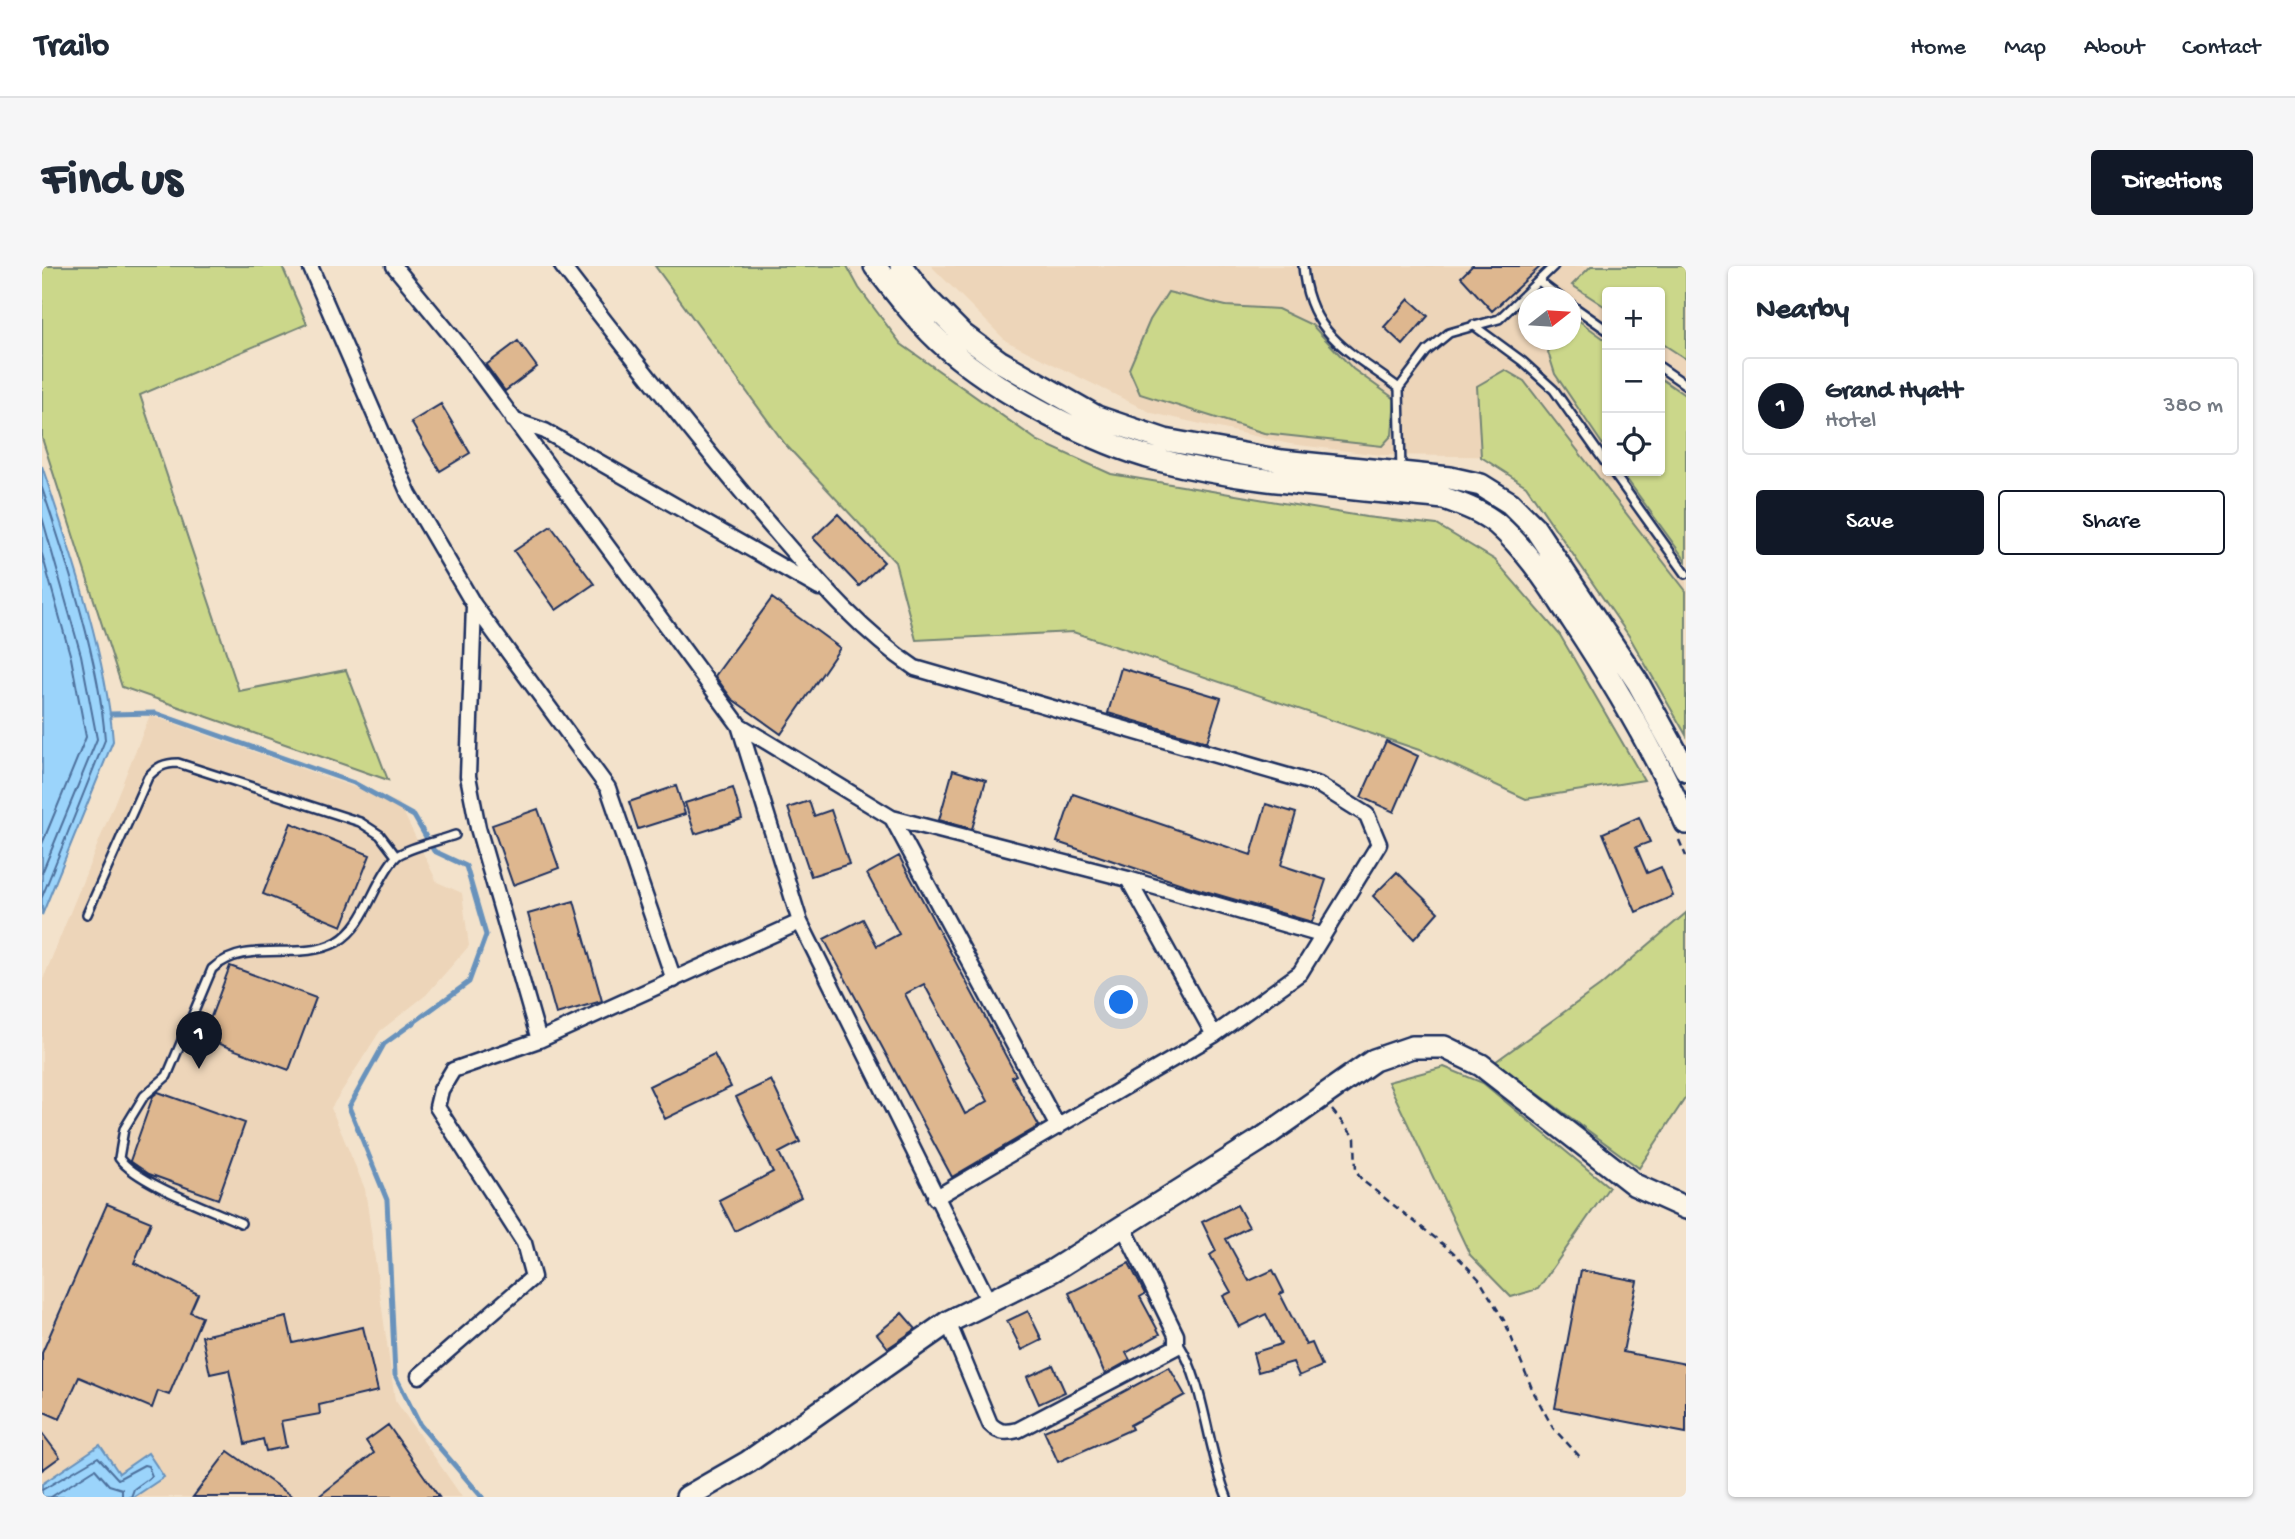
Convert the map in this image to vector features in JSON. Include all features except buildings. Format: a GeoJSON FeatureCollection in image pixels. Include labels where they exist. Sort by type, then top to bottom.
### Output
{"type":"FeatureCollection","features":[{"type":"Feature","properties":{"kind":"main road"},"geometry":{"type":"LineString","coordinates":[[875,266],[908,310],[949,350],[988,378],[1088,436],[1160,460],[1266,479],[1444,498],[1470,507],[1496,524],[1537,567],[1621,694],[1663,770],[1681,828]]}},
{"type":"Feature","properties":{"kind":"main road"},"geometry":{"type":"LineString","coordinates":[[901,266],[924,296],[962,334],[999,361],[1097,417],[1165,440],[1282,461],[1401,472],[1481,485],[1510,503],[1534,527],[1638,683],[1686,770]]}},
{"type":"Feature","properties":{"kind":"main road"},"geometry":{"type":"LineString","coordinates":[[687,1497],[748,1462],[948,1322],[988,1300],[1052,1271],[1374,1060],[1412,1047],[1444,1047],[1481,1065],[1635,1185],[1686,1208]]}},
{"type":"Feature","properties":{"kind":"street"},"geometry":{"type":"LineString","coordinates":[[310,266],[409,494],[474,605],[608,788],[674,980]]}},
{"type":"Feature","properties":{"kind":"street"},"geometry":{"type":"LineString","coordinates":[[394,266],[459,345],[739,725],[800,922],[988,1300]]}},
{"type":"Feature","properties":{"kind":"street"},"geometry":{"type":"LineString","coordinates":[[562,266],[696,438],[830,594],[880,645],[915,668],[1319,785],[1367,816],[1378,844],[1300,973],[1214,1035],[935,1198]]}},
{"type":"Feature","properties":{"kind":"street"},"geometry":{"type":"LineString","coordinates":[[513,421],[545,431],[830,594]]}},
{"type":"Feature","properties":{"kind":"street"},"geometry":{"type":"LineString","coordinates":[[474,605],[468,776],[478,828],[539,1040]]}},
{"type":"Feature","properties":{"kind":"street"},"geometry":{"type":"LineString","coordinates":[[739,725],[892,818],[1128,879],[1321,935]]}},
{"type":"Feature","properties":{"kind":"street"},"geometry":{"type":"LineString","coordinates":[[892,818],[1058,1127]]}},
{"type":"Feature","properties":{"kind":"street"},"geometry":{"type":"LineString","coordinates":[[1128,879],[1214,1035]]}},
{"type":"Feature","properties":{"kind":"street"},"geometry":{"type":"LineString","coordinates":[[419,1376],[534,1277],[524,1243],[437,1107],[441,1090],[453,1070],[539,1040],[800,922]]}},
{"type":"Feature","properties":{"kind":"street"},"geometry":{"type":"LineString","coordinates":[[948,1322],[990,1424],[998,1432],[1007,1433],[1031,1423],[1178,1343],[1123,1226]]}},
{"type":"Feature","properties":{"kind":"lane"},"geometry":{"type":"LineString","coordinates":[[1303,266],[1305,294],[1318,322],[1339,343],[1399,388]]}},
{"type":"Feature","properties":{"kind":"lane"},"geometry":{"type":"LineString","coordinates":[[1401,472],[1399,388],[1427,351],[1449,333],[1499,318],[1554,266]]}},
{"type":"Feature","properties":{"kind":"lane"},"geometry":{"type":"LineString","coordinates":[[1540,282],[1547,287]]}},
{"type":"Feature","properties":{"kind":"lane"},"geometry":{"type":"LineString","coordinates":[[1581,312],[1602,326]]}},
{"type":"Feature","properties":{"kind":"lane"},"geometry":{"type":"LineString","coordinates":[[1473,325],[1522,361],[1554,390],[1602,458]]}},
{"type":"Feature","properties":{"kind":"lane"},"geometry":{"type":"LineString","coordinates":[[1665,370],[1686,385]]}},
{"type":"Feature","properties":{"kind":"lane"},"geometry":{"type":"LineString","coordinates":[[1616,476],[1686,575]]}},
{"type":"Feature","properties":{"kind":"lane"},"geometry":{"type":"LineString","coordinates":[[87,914],[148,777],[156,767],[168,763],[178,763],[360,822],[380,835],[396,856]]}},
{"type":"Feature","properties":{"kind":"lane"},"geometry":{"type":"LineString","coordinates":[[241,1223],[142,1177],[125,1166],[119,1158],[124,1129],[145,1096],[167,1076],[212,969],[223,959],[239,953],[311,949],[333,944],[348,935],[396,856],[455,835]]}},
{"type":"Feature","properties":{"kind":"lane"},"geometry":{"type":"LineString","coordinates":[[1178,1343],[1194,1372],[1216,1469],[1227,1497]]}},
{"type":"Feature","properties":{"kind":"path"},"geometry":{"type":"LineString","coordinates":[[1681,828],[1686,856]]}},
{"type":"Feature","properties":{"kind":"path"},"geometry":{"type":"LineString","coordinates":[[1321,1097],[1355,1138],[1356,1172],[1363,1181],[1445,1244],[1479,1279],[1505,1322],[1533,1391],[1553,1428],[1582,1459]]}},
{"type":"Feature","properties":{"kind":"shaded area"},"geometry":{"type":"Polygon","coordinates":[[[931,266],[1686,266],[1686,647],[1532,457],[1381,455],[1290,444],[1152,413],[1006,341],[931,266]]]}},
{"type":"Feature","properties":{"kind":"shaded area"},"geometry":{"type":"Polygon","coordinates":[[[150,715],[399,803],[437,882],[462,893],[469,946],[426,995],[380,1031],[331,1108],[365,1189],[395,1400],[462,1497],[42,1497],[42,982],[150,715]]]}},
{"type":"Feature","properties":{"kind":"green space"},"geometry":{"type":"Polygon","coordinates":[[[42,266],[282,266],[307,324],[140,395],[239,691],[346,670],[388,780],[122,687],[42,438],[42,266]]]}},
{"type":"Feature","properties":{"kind":"green space"},"geometry":{"type":"Polygon","coordinates":[[[655,266],[847,266],[859,288],[901,344],[1038,441],[1111,474],[1366,517],[1437,525],[1495,560],[1560,635],[1644,780],[1526,799],[1425,752],[1073,632],[916,640],[895,562],[785,444],[655,266]]]}},
{"type":"Feature","properties":{"kind":"green space"},"geometry":{"type":"Polygon","coordinates":[[[1591,266],[1686,266],[1686,359],[1665,345],[1665,287],[1602,287],[1602,305],[1581,291],[1581,287],[1572,285],[1591,266]]]}},
{"type":"Feature","properties":{"kind":"green space"},"geometry":{"type":"Polygon","coordinates":[[[1168,292],[1226,306],[1278,309],[1312,325],[1353,369],[1395,399],[1392,435],[1382,446],[1264,433],[1140,394],[1129,369],[1150,320],[1168,292]]]}},
{"type":"Feature","properties":{"kind":"green space"},"geometry":{"type":"Polygon","coordinates":[[[1581,322],[1602,337],[1602,444],[1555,374],[1548,352],[1581,350],[1581,322]]]}},
{"type":"Feature","properties":{"kind":"green space"},"geometry":{"type":"Polygon","coordinates":[[[1505,370],[1524,381],[1686,591],[1686,735],[1629,636],[1526,486],[1481,457],[1477,386],[1505,370]]]}},
{"type":"Feature","properties":{"kind":"green space"},"geometry":{"type":"Polygon","coordinates":[[[1665,381],[1686,396],[1686,561],[1625,476],[1665,476],[1665,381]]]}},
{"type":"Feature","properties":{"kind":"green space"},"geometry":{"type":"Polygon","coordinates":[[[1686,913],[1686,1097],[1639,1168],[1495,1062],[1600,986],[1686,913]]]}},
{"type":"Feature","properties":{"kind":"green space"},"geometry":{"type":"Polygon","coordinates":[[[1444,1067],[1483,1083],[1609,1187],[1538,1289],[1511,1297],[1470,1255],[1388,1082],[1444,1067]]]}},
{"type":"Feature","properties":{"kind":"water"},"geometry":{"type":"Polygon","coordinates":[[[42,466],[95,637],[113,741],[42,915],[42,466]]]}},
{"type":"Feature","properties":{"kind":"water"},"geometry":{"type":"Polygon","coordinates":[[[100,1445],[119,1473],[148,1453],[164,1477],[134,1497],[42,1497],[42,1484],[100,1445]]]}},
{"type":"Feature","properties":{"kind":"waterway"},"geometry":{"type":"LineString","coordinates":[[111,714],[155,713],[354,783],[414,816],[434,851],[466,866],[486,935],[469,982],[384,1044],[349,1107],[387,1200],[395,1375],[420,1425],[482,1497]]}},
{"type":"Feature","properties":{"kind":"place","name":"Grand Hyatt"},"geometry":{"type":"Point","coordinates":[199,1069]}}]}
